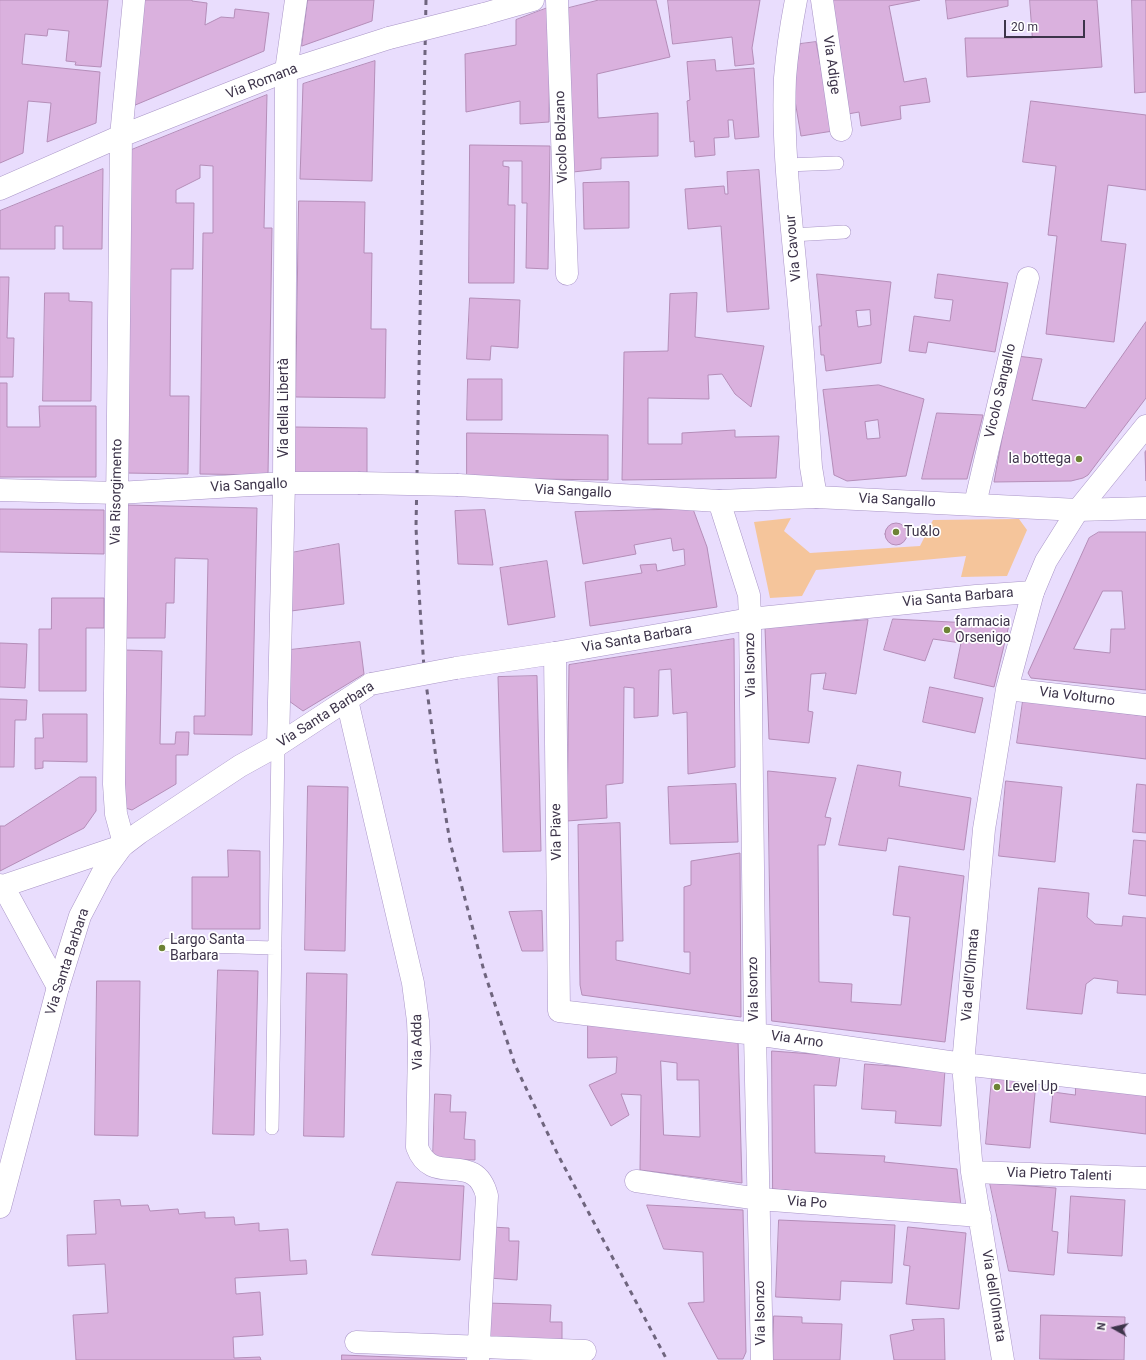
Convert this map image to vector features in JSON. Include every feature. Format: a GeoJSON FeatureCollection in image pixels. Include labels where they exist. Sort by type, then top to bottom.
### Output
{"type":"FeatureCollection","features":[{"type":"Feature","properties":{"kind":"street","name":"Via Risorgimento"},"geometry":{"type":"LineString","coordinates":[[122,846],[122,836],[116,814],[114,784],[121,136],[134,0]]}},
{"type":"Feature","properties":{"kind":"street","name":"Via della Libertà"},"geometry":{"type":"LineString","coordinates":[[278,745],[284,483],[286,71],[296,0]]}},
{"type":"Feature","properties":{"kind":"street","name":"Via Romana"},"geometry":{"type":"LineString","coordinates":[[0,189],[121,136],[286,71],[389,38],[533,0]]}},
{"type":"Feature","properties":{"kind":"street","name":"Vicolo Bolzano"},"geometry":{"type":"LineString","coordinates":[[557,0],[567,274]]}},
{"type":"Feature","properties":{"kind":"street","name":"Via Cavour"},"geometry":{"type":"LineString","coordinates":[[796,0],[790,33],[785,77],[787,164],[811,467],[816,497]]}},
{"type":"Feature","properties":{"kind":"street","name":"Via Adige"},"geometry":{"type":"LineString","coordinates":[[822,0],[840,130]]}},
{"type":"Feature","properties":{"kind":"street","name":"Vicolo Sangallo"},"geometry":{"type":"LineString","coordinates":[[975,504],[1028,278]]}},
{"type":"Feature","properties":{"kind":"street"},"geometry":{"type":"LineString","coordinates":[[1078,510],[1146,426]]}},
{"type":"Feature","properties":{"kind":"street","name":"Via Sangallo"},"geometry":{"type":"LineString","coordinates":[[0,490],[118,493],[284,483],[358,483],[458,485],[719,501],[816,497],[1078,510],[1146,508]]}},
{"type":"Feature","properties":{"kind":"street","name":"Via Isonzo"},"geometry":{"type":"LineString","coordinates":[[719,501],[749,595],[755,1034],[762,1360]]}},
{"type":"Feature","properties":{"kind":"street","name":"Via dell'Olmata"},"geometry":{"type":"LineString","coordinates":[[1003,1360],[972,1172],[963,1064],[984,829],[1007,688],[1032,592],[1046,561],[1078,510]]}},
{"type":"Feature","properties":{"kind":"street","name":"Via Santa Barbara"},"geometry":{"type":"LineString","coordinates":[[0,1207],[58,987],[80,916],[103,872],[122,846],[139,833],[240,766],[278,745],[371,684],[456,668],[555,653],[750,619],[976,596],[1032,592]]}},
{"type":"Feature","properties":{"kind":"street","name":"Via Piave"},"geometry":{"type":"LineString","coordinates":[[555,653],[559,1011]]}},
{"type":"Feature","properties":{"kind":"street","name":"Via Volturno"},"geometry":{"type":"LineString","coordinates":[[1007,688],[1146,705]]}},
{"type":"Feature","properties":{"kind":"street","name":"Via Adda"},"geometry":{"type":"LineString","coordinates":[[347,700],[413,983],[419,1041],[417,1147],[423,1160],[433,1166],[438,1168],[461,1170],[475,1174],[485,1187],[487,1196],[479,1353]]}},
{"type":"Feature","properties":{"kind":"street"},"geometry":{"type":"LineString","coordinates":[[58,987],[2,885],[122,846]]}},
{"type":"Feature","properties":{"kind":"street","name":"Via Arno"},"geometry":{"type":"LineString","coordinates":[[559,1011],[755,1034],[963,1064]]}},
{"type":"Feature","properties":{"kind":"street"},"geometry":{"type":"LineString","coordinates":[[963,1064],[1146,1084]]}},
{"type":"Feature","properties":{"kind":"street","name":"Via Pietro Talenti"},"geometry":{"type":"LineString","coordinates":[[972,1172],[1146,1178]]}},
{"type":"Feature","properties":{"kind":"street","name":"Via Po"},"geometry":{"type":"LineString","coordinates":[[636,1181],[759,1199],[980,1216]]}},
{"type":"Feature","properties":{"kind":"street"},"geometry":{"type":"LineString","coordinates":[[356,1342],[479,1353],[585,1351]]}},
{"type":"Feature","properties":{"kind":"lane"},"geometry":{"type":"LineString","coordinates":[[787,164],[837,163]]}},
{"type":"Feature","properties":{"kind":"lane"},"geometry":{"type":"LineString","coordinates":[[792,235],[844,232]]}},
{"type":"Feature","properties":{"kind":"lane"},"geometry":{"type":"LineString","coordinates":[[272,1128],[278,745]]}},
{"type":"Feature","properties":{"kind":"lane"},"geometry":{"type":"LineString","coordinates":[[168,945],[276,948]]}},
{"type":"Feature","properties":{"kind":"shaded area"},"geometry":{"type":"Polygon","coordinates":[[[791,518],[784,531],[810,553],[920,546],[933,520],[1019,519],[1027,530],[1007,576],[961,577],[966,556],[816,570],[802,596],[770,598],[754,522],[791,518]]]}},
{"type":"Feature","properties":{"kind":"building"},"geometry":{"type":"Polygon","coordinates":[[[0,0],[108,0],[101,67],[75,65],[76,62],[66,61],[69,31],[48,29],[47,36],[25,34],[22,64],[100,72],[96,123],[47,142],[51,103],[28,101],[23,153],[0,163],[0,0]]]}},
{"type":"Feature","properties":{"kind":"building"},"geometry":{"type":"Polygon","coordinates":[[[144,0],[192,0],[207,3],[205,25],[221,17],[234,18],[235,9],[269,13],[264,51],[133,106],[144,0]]]}},
{"type":"Feature","properties":{"kind":"building"},"geometry":{"type":"Polygon","coordinates":[[[308,0],[374,0],[372,21],[302,46],[308,0]]]}},
{"type":"Feature","properties":{"kind":"building"},"geometry":{"type":"Polygon","coordinates":[[[599,0],[656,0],[670,57],[597,74],[598,118],[658,113],[658,156],[601,158],[601,169],[573,172],[565,9],[599,0]]]}},
{"type":"Feature","properties":{"kind":"building"},"geometry":{"type":"Polygon","coordinates":[[[668,0],[760,0],[752,48],[754,64],[735,66],[732,37],[673,44],[668,0]]]}},
{"type":"Feature","properties":{"kind":"building"},"geometry":{"type":"Polygon","coordinates":[[[829,0],[920,0],[889,6],[904,82],[926,78],[930,102],[900,106],[901,119],[861,126],[859,112],[848,114],[829,0]]]}},
{"type":"Feature","properties":{"kind":"building"},"geometry":{"type":"Polygon","coordinates":[[[946,0],[1008,0],[1008,6],[948,19],[946,0]]]}},
{"type":"Feature","properties":{"kind":"building"},"geometry":{"type":"Polygon","coordinates":[[[1030,0],[1097,0],[1102,67],[967,77],[965,38],[1032,38],[1030,0]]]}},
{"type":"Feature","properties":{"kind":"building"},"geometry":{"type":"Polygon","coordinates":[[[1132,0],[1146,0],[1146,92],[1135,93],[1132,0]]]}},
{"type":"Feature","properties":{"kind":"building"},"geometry":{"type":"Polygon","coordinates":[[[550,7],[549,122],[520,124],[520,101],[466,112],[465,54],[516,45],[516,20],[550,7]]]}},
{"type":"Feature","properties":{"kind":"building"},"geometry":{"type":"Polygon","coordinates":[[[816,42],[833,131],[801,136],[793,89],[800,44],[816,42]]]}},
{"type":"Feature","properties":{"kind":"building"},"geometry":{"type":"Polygon","coordinates":[[[715,60],[716,71],[754,68],[759,137],[735,139],[733,120],[728,120],[729,137],[714,138],[715,155],[695,157],[694,141],[690,142],[687,101],[690,100],[687,62],[715,60]]]}},
{"type":"Feature","properties":{"kind":"building"},"geometry":{"type":"Polygon","coordinates":[[[375,61],[372,181],[300,179],[303,84],[375,61]]]}},
{"type":"Feature","properties":{"kind":"building"},"geometry":{"type":"Polygon","coordinates":[[[267,95],[264,228],[272,228],[268,475],[200,474],[203,233],[213,233],[213,166],[200,165],[200,178],[176,190],[176,203],[194,203],[193,269],[171,269],[170,396],[189,396],[188,474],[125,473],[129,151],[267,95]]]}},
{"type":"Feature","properties":{"kind":"building"},"geometry":{"type":"Polygon","coordinates":[[[1031,101],[1146,115],[1146,190],[1108,185],[1101,241],[1126,244],[1114,342],[1046,334],[1057,236],[1048,235],[1056,166],[1023,162],[1031,101]]]}},
{"type":"Feature","properties":{"kind":"building"},"geometry":{"type":"Polygon","coordinates":[[[470,145],[550,146],[548,269],[526,268],[527,203],[522,203],[522,161],[503,161],[503,166],[509,167],[508,205],[515,205],[514,283],[469,283],[470,145]]]}},
{"type":"Feature","properties":{"kind":"building"},"geometry":{"type":"Polygon","coordinates":[[[103,169],[102,249],[63,249],[63,226],[55,226],[55,249],[0,249],[0,211],[103,169]]]}},
{"type":"Feature","properties":{"kind":"building"},"geometry":{"type":"Polygon","coordinates":[[[759,170],[769,309],[727,312],[721,226],[688,229],[685,189],[724,186],[725,194],[728,194],[727,172],[759,170]]]}},
{"type":"Feature","properties":{"kind":"building"},"geometry":{"type":"Polygon","coordinates":[[[629,182],[629,228],[584,229],[583,183],[629,182]]]}},
{"type":"Feature","properties":{"kind":"building"},"geometry":{"type":"Polygon","coordinates":[[[299,201],[365,202],[364,253],[372,253],[371,329],[386,329],[385,398],[296,397],[299,201]]]}},
{"type":"Feature","properties":{"kind":"building"},"geometry":{"type":"Polygon","coordinates":[[[817,274],[891,282],[881,363],[826,371],[824,355],[821,355],[819,326],[821,326],[817,274]],[[870,310],[856,311],[858,327],[871,325],[870,310]]]}},
{"type":"Feature","properties":{"kind":"building"},"geometry":{"type":"Polygon","coordinates":[[[938,274],[1008,283],[995,352],[928,342],[926,353],[909,351],[914,316],[950,321],[953,300],[935,298],[938,274]]]}},
{"type":"Feature","properties":{"kind":"building"},"geometry":{"type":"Polygon","coordinates":[[[0,277],[9,277],[7,338],[14,338],[13,377],[0,377],[0,277]]]}},
{"type":"Feature","properties":{"kind":"building"},"geometry":{"type":"Polygon","coordinates":[[[45,293],[69,293],[69,301],[92,302],[91,401],[43,401],[45,293]]]}},
{"type":"Feature","properties":{"kind":"building"},"geometry":{"type":"Polygon","coordinates":[[[697,293],[695,337],[764,346],[751,407],[735,394],[722,374],[708,375],[709,399],[648,398],[648,444],[682,444],[682,433],[735,430],[735,437],[779,436],[776,478],[622,480],[624,352],[668,351],[670,294],[697,293]]]}},
{"type":"Feature","properties":{"kind":"building"},"geometry":{"type":"Polygon","coordinates":[[[470,298],[520,300],[518,348],[491,346],[490,360],[467,359],[470,298]]]}},
{"type":"Feature","properties":{"kind":"building"},"geometry":{"type":"Polygon","coordinates":[[[1146,322],[1146,398],[1088,475],[1071,481],[994,482],[1017,356],[1042,359],[1032,400],[1085,408],[1146,322]]]}},
{"type":"Feature","properties":{"kind":"building"},"geometry":{"type":"Polygon","coordinates":[[[468,379],[502,379],[502,420],[467,420],[468,379]]]}},
{"type":"Feature","properties":{"kind":"building"},"geometry":{"type":"Polygon","coordinates":[[[0,383],[7,383],[7,427],[40,427],[39,406],[96,406],[96,477],[0,477],[0,383]]]}},
{"type":"Feature","properties":{"kind":"building"},"geometry":{"type":"Polygon","coordinates":[[[879,385],[924,399],[906,476],[847,481],[834,475],[823,390],[879,385]],[[878,420],[865,422],[867,439],[880,438],[878,420]]]}},
{"type":"Feature","properties":{"kind":"building"},"geometry":{"type":"Polygon","coordinates":[[[937,413],[983,415],[967,479],[922,479],[937,413]]]}},
{"type":"Feature","properties":{"kind":"building"},"geometry":{"type":"Polygon","coordinates":[[[294,427],[367,428],[367,474],[294,473],[294,427]]]}},
{"type":"Feature","properties":{"kind":"building"},"geometry":{"type":"Polygon","coordinates":[[[467,433],[608,435],[608,480],[467,478],[467,433]]]}},
{"type":"Feature","properties":{"kind":"building"},"geometry":{"type":"Polygon","coordinates":[[[1146,451],[1146,481],[1145,452],[1146,451]]]}},
{"type":"Feature","properties":{"kind":"building"},"geometry":{"type":"Polygon","coordinates":[[[125,505],[257,508],[252,735],[194,734],[194,716],[205,716],[208,559],[175,558],[174,603],[166,603],[165,638],[121,638],[125,505]]]}},
{"type":"Feature","properties":{"kind":"building"},"geometry":{"type":"Polygon","coordinates":[[[0,509],[104,510],[104,554],[0,552],[0,509]]]}},
{"type":"Feature","properties":{"kind":"building"},"geometry":{"type":"Polygon","coordinates":[[[693,509],[707,547],[717,607],[590,626],[585,582],[642,573],[640,565],[656,564],[657,571],[685,565],[684,549],[673,551],[671,538],[634,545],[636,554],[583,564],[575,512],[693,509]]]}},
{"type":"Feature","properties":{"kind":"building"},"geometry":{"type":"Polygon","coordinates":[[[485,510],[493,565],[458,564],[455,511],[485,510]]]}},
{"type":"Feature","properties":{"kind":"building","name":"Tu&Io"},"geometry":{"type":"Polygon","coordinates":[[[896,523],[904,526],[907,534],[904,542],[896,545],[888,542],[885,534],[888,526],[896,523]]]}},
{"type":"Feature","properties":{"kind":"building"},"geometry":{"type":"Polygon","coordinates":[[[1099,532],[1146,532],[1146,690],[1031,678],[1028,673],[1089,538],[1099,532]],[[1103,591],[1074,649],[1110,653],[1111,629],[1125,629],[1122,591],[1103,591]]]}},
{"type":"Feature","properties":{"kind":"building"},"geometry":{"type":"Polygon","coordinates":[[[339,544],[344,604],[291,611],[291,553],[339,544]]]}},
{"type":"Feature","properties":{"kind":"building"},"geometry":{"type":"Polygon","coordinates":[[[547,561],[555,617],[508,625],[500,568],[547,561]]]}},
{"type":"Feature","properties":{"kind":"building"},"geometry":{"type":"Polygon","coordinates":[[[52,598],[104,598],[104,628],[86,628],[86,691],[39,691],[39,629],[51,629],[52,598]]]}},
{"type":"Feature","properties":{"kind":"building"},"geometry":{"type":"Polygon","coordinates":[[[893,619],[1009,625],[994,687],[954,678],[961,643],[933,639],[925,661],[884,650],[893,619]]]}},
{"type":"Feature","properties":{"kind":"building"},"geometry":{"type":"Polygon","coordinates":[[[868,620],[856,694],[823,689],[826,673],[811,674],[808,711],[813,712],[809,743],[769,739],[765,628],[868,620]]]}},
{"type":"Feature","properties":{"kind":"building"},"geometry":{"type":"Polygon","coordinates":[[[734,639],[735,767],[688,774],[687,712],[673,714],[671,669],[659,670],[658,716],[634,718],[634,688],[624,687],[623,783],[606,785],[607,818],[567,821],[569,665],[734,639]]]}},
{"type":"Feature","properties":{"kind":"building"},"geometry":{"type":"Polygon","coordinates":[[[360,642],[364,674],[303,711],[289,701],[290,650],[360,642]]]}},
{"type":"Feature","properties":{"kind":"building"},"geometry":{"type":"Polygon","coordinates":[[[0,643],[27,644],[25,688],[0,687],[0,643]]]}},
{"type":"Feature","properties":{"kind":"building"},"geometry":{"type":"Polygon","coordinates":[[[123,650],[162,651],[160,744],[175,744],[176,732],[189,732],[188,755],[176,755],[176,784],[132,810],[119,806],[123,650]]]}},
{"type":"Feature","properties":{"kind":"building"},"geometry":{"type":"Polygon","coordinates":[[[537,676],[541,851],[503,852],[498,677],[537,676]]]}},
{"type":"Feature","properties":{"kind":"building"},"geometry":{"type":"Polygon","coordinates":[[[930,687],[983,698],[975,733],[923,722],[930,687]]]}},
{"type":"Feature","properties":{"kind":"building"},"geometry":{"type":"Polygon","coordinates":[[[0,699],[27,700],[26,720],[15,720],[14,767],[0,767],[0,699]]]}},
{"type":"Feature","properties":{"kind":"building"},"geometry":{"type":"Polygon","coordinates":[[[1023,701],[1146,716],[1146,759],[1017,743],[1023,701]]]}},
{"type":"Feature","properties":{"kind":"building"},"geometry":{"type":"Polygon","coordinates":[[[43,714],[87,714],[87,762],[43,761],[43,768],[35,769],[35,738],[43,738],[43,714]]]}},
{"type":"Feature","properties":{"kind":"building"},"geometry":{"type":"Polygon","coordinates":[[[858,765],[901,772],[899,786],[971,798],[964,850],[888,838],[886,851],[839,845],[858,765]]]}},
{"type":"Feature","properties":{"kind":"building"},"geometry":{"type":"Polygon","coordinates":[[[768,771],[836,778],[825,817],[831,818],[825,845],[818,845],[819,982],[852,984],[851,1002],[901,1005],[910,917],[893,915],[899,866],[964,876],[945,1042],[772,1021],[768,771]]]}},
{"type":"Feature","properties":{"kind":"building"},"geometry":{"type":"Polygon","coordinates":[[[80,777],[96,777],[96,811],[84,828],[0,871],[0,826],[4,826],[80,777]]]}},
{"type":"Feature","properties":{"kind":"building"},"geometry":{"type":"Polygon","coordinates":[[[1006,781],[1062,787],[1055,862],[999,856],[1006,781]]]}},
{"type":"Feature","properties":{"kind":"building"},"geometry":{"type":"Polygon","coordinates":[[[736,784],[738,842],[670,844],[668,787],[736,784]]]}},
{"type":"Feature","properties":{"kind":"building"},"geometry":{"type":"Polygon","coordinates":[[[1137,784],[1146,785],[1146,833],[1133,832],[1137,784]]]}},
{"type":"Feature","properties":{"kind":"building"},"geometry":{"type":"Polygon","coordinates":[[[308,786],[348,787],[345,951],[305,950],[308,786]]]}},
{"type":"Feature","properties":{"kind":"building"},"geometry":{"type":"Polygon","coordinates":[[[620,823],[623,941],[616,941],[616,960],[690,974],[690,952],[684,952],[684,887],[691,885],[691,861],[740,853],[741,1017],[582,995],[580,985],[578,825],[620,823]]]}},
{"type":"Feature","properties":{"kind":"building"},"geometry":{"type":"Polygon","coordinates":[[[1134,840],[1146,841],[1146,896],[1129,894],[1134,840]]]}},
{"type":"Feature","properties":{"kind":"building"},"geometry":{"type":"Polygon","coordinates":[[[228,850],[260,851],[260,929],[192,929],[192,877],[228,877],[228,850]]]}},
{"type":"Feature","properties":{"kind":"building"},"geometry":{"type":"Polygon","coordinates":[[[1039,888],[1089,893],[1087,917],[1095,924],[1122,926],[1123,916],[1146,918],[1146,995],[1117,993],[1118,981],[1094,978],[1086,984],[1082,1014],[1027,1009],[1039,888]]]}},
{"type":"Feature","properties":{"kind":"building"},"geometry":{"type":"Polygon","coordinates":[[[542,911],[543,951],[522,951],[509,912],[542,911]]]}},
{"type":"Feature","properties":{"kind":"building"},"geometry":{"type":"Polygon","coordinates":[[[218,970],[258,971],[254,1135],[213,1134],[218,970]]]}},
{"type":"Feature","properties":{"kind":"building"},"geometry":{"type":"Polygon","coordinates":[[[307,973],[347,974],[344,1137],[304,1136],[307,973]]]}},
{"type":"Feature","properties":{"kind":"building"},"geometry":{"type":"Polygon","coordinates":[[[97,981],[140,981],[138,1136],[95,1135],[97,981]]]}},
{"type":"Feature","properties":{"kind":"building"},"geometry":{"type":"Polygon","coordinates":[[[588,1023],[738,1040],[742,1183],[640,1170],[641,1095],[621,1094],[629,1115],[611,1126],[589,1085],[616,1073],[617,1057],[588,1058],[588,1023]],[[661,1061],[664,1135],[700,1137],[699,1080],[677,1080],[677,1063],[661,1061]]]}},
{"type":"Feature","properties":{"kind":"building"},"geometry":{"type":"Polygon","coordinates":[[[772,1051],[840,1056],[836,1086],[814,1085],[815,1153],[885,1156],[884,1162],[957,1169],[961,1206],[773,1189],[772,1051]]]}},
{"type":"Feature","properties":{"kind":"building"},"geometry":{"type":"Polygon","coordinates":[[[865,1064],[945,1070],[941,1126],[895,1123],[896,1111],[862,1109],[865,1064]]]}},
{"type":"Feature","properties":{"kind":"building"},"geometry":{"type":"Polygon","coordinates":[[[992,1078],[1036,1082],[1030,1148],[986,1144],[992,1078]]]}},
{"type":"Feature","properties":{"kind":"building"},"geometry":{"type":"Polygon","coordinates":[[[1076,1085],[1146,1094],[1146,1134],[1050,1122],[1053,1092],[1075,1095],[1076,1085]]]}},
{"type":"Feature","properties":{"kind":"building"},"geometry":{"type":"Polygon","coordinates":[[[435,1094],[451,1095],[450,1112],[466,1112],[464,1139],[475,1140],[475,1160],[433,1159],[435,1094]]]}},
{"type":"Feature","properties":{"kind":"building"},"geometry":{"type":"Polygon","coordinates":[[[397,1182],[464,1186],[460,1260],[372,1255],[397,1182]]]}},
{"type":"Feature","properties":{"kind":"building"},"geometry":{"type":"Polygon","coordinates":[[[990,1183],[1056,1188],[1052,1231],[1058,1232],[1054,1275],[1009,1271],[990,1183]]]}},
{"type":"Feature","properties":{"kind":"building"},"geometry":{"type":"Polygon","coordinates":[[[1071,1196],[1125,1200],[1122,1256],[1068,1253],[1071,1196]]]}},
{"type":"Feature","properties":{"kind":"building"},"geometry":{"type":"Polygon","coordinates":[[[120,1200],[121,1206],[148,1205],[150,1211],[178,1209],[179,1214],[205,1212],[205,1218],[234,1217],[235,1225],[259,1223],[259,1231],[288,1229],[290,1261],[306,1260],[307,1274],[235,1278],[236,1294],[260,1292],[263,1335],[233,1337],[234,1358],[260,1357],[261,1360],[76,1360],[73,1315],[108,1313],[105,1264],[68,1266],[67,1235],[96,1234],[94,1201],[120,1200]]]}},
{"type":"Feature","properties":{"kind":"building"},"geometry":{"type":"Polygon","coordinates":[[[647,1205],[743,1210],[746,1352],[743,1359],[718,1359],[688,1303],[704,1302],[703,1252],[664,1249],[647,1205]]]}},
{"type":"Feature","properties":{"kind":"building"},"geometry":{"type":"Polygon","coordinates":[[[779,1220],[895,1225],[892,1283],[841,1281],[840,1300],[776,1297],[779,1220]]]}},
{"type":"Feature","properties":{"kind":"building"},"geometry":{"type":"Polygon","coordinates":[[[491,1227],[509,1228],[509,1241],[519,1241],[517,1280],[489,1278],[491,1227]]]}},
{"type":"Feature","properties":{"kind":"building"},"geometry":{"type":"Polygon","coordinates":[[[908,1227],[966,1233],[959,1309],[906,1304],[910,1266],[904,1265],[908,1227]]]}},
{"type":"Feature","properties":{"kind":"building"},"geometry":{"type":"Polygon","coordinates":[[[487,1303],[551,1305],[550,1322],[562,1322],[562,1343],[485,1340],[487,1303]]]}},
{"type":"Feature","properties":{"kind":"building"},"geometry":{"type":"Polygon","coordinates":[[[1041,1315],[1125,1317],[1124,1360],[1040,1359],[1041,1315]]]}},
{"type":"Feature","properties":{"kind":"building"},"geometry":{"type":"Polygon","coordinates":[[[774,1316],[802,1317],[802,1323],[842,1324],[840,1360],[773,1360],[774,1316]]]}},
{"type":"Feature","properties":{"kind":"building"},"geometry":{"type":"Polygon","coordinates":[[[944,1319],[945,1360],[894,1360],[890,1335],[914,1330],[912,1320],[944,1319]]]}},
{"type":"Feature","properties":{"kind":"building"},"geometry":{"type":"Polygon","coordinates":[[[342,1355],[465,1360],[342,1360],[342,1355]]]}},
{"type":"Feature","properties":{"kind":"railway"},"geometry":{"type":"LineString","coordinates":[[426,0],[416,527],[424,668],[436,758],[450,842],[484,971],[515,1065],[558,1155],[667,1360]]}},
{"type":"Feature","properties":{"kind":"place","name":"la bottega"},"geometry":{"type":"Point","coordinates":[1079,459]}},
{"type":"Feature","properties":{"kind":"place","name":"Tu&Io"},"geometry":{"type":"Point","coordinates":[896,532]}},
{"type":"Feature","properties":{"kind":"place","name":"farmacia Orsenigo"},"geometry":{"type":"Point","coordinates":[947,630]}},
{"type":"Feature","properties":{"kind":"place","name":"Largo Santa Barbara"},"geometry":{"type":"Point","coordinates":[162,948]}},
{"type":"Feature","properties":{"kind":"place","name":"Level Up"},"geometry":{"type":"Point","coordinates":[997,1087]}}]}
